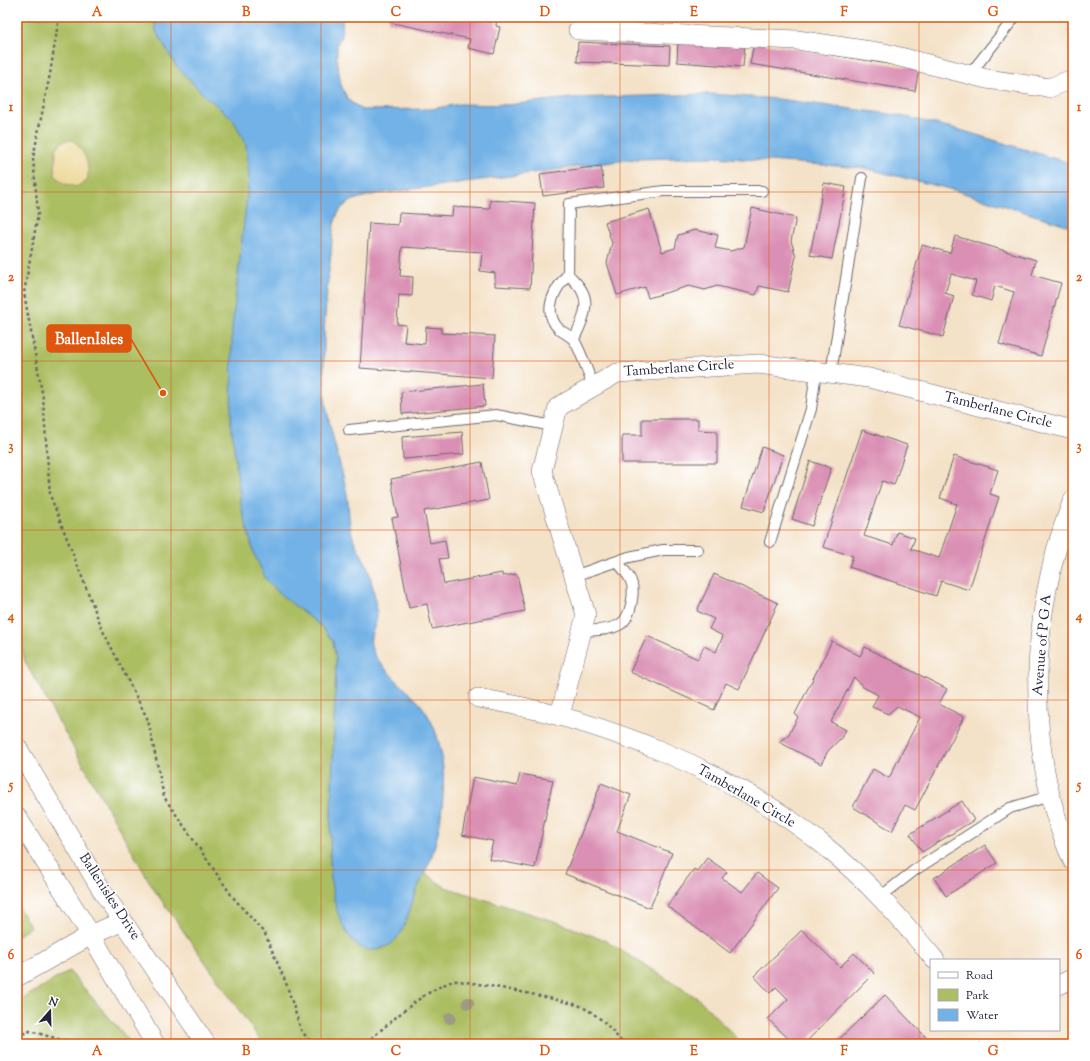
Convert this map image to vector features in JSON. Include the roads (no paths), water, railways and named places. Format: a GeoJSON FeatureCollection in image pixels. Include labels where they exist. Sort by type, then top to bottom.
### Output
{"type":"FeatureCollection","features":[{"type":"Feature","properties":{"kind":"street"},"geometry":{"type":"LineString","coordinates":[[578,30],[797,40],[884,53],[987,79],[1049,88],[1073,79]]}},
{"type":"Feature","properties":{"kind":"street","name":"Tamberlane Circle"},"geometry":{"type":"LineString","coordinates":[[560,715],[586,615],[542,470],[558,408],[593,386],[617,373],[758,364],[869,378],[1073,430]]}},
{"type":"Feature","properties":{"kind":"street","name":"Avenue of P G A"},"geometry":{"type":"LineString","coordinates":[[1073,500],[1052,569],[1044,611],[1038,674],[1039,735],[1050,796],[1062,837],[1073,861]]}},
{"type":"Feature","properties":{"kind":"street","name":"Tamberlane Circle"},"geometry":{"type":"LineString","coordinates":[[478,698],[560,715],[625,736],[685,761],[773,809],[825,846],[880,897],[933,959]]}},
{"type":"Feature","properties":{"kind":"street","name":"Ballenisles Drive"},"geometry":{"type":"LineString","coordinates":[[17,747],[100,887],[206,1044]]}},
{"type":"Feature","properties":{"kind":"street"},"geometry":{"type":"LineString","coordinates":[[17,817],[91,934],[156,1044]]}},
{"type":"Feature","properties":{"kind":"street"},"geometry":{"type":"LineString","coordinates":[[17,977],[91,934],[123,921]]}},
{"type":"Feature","properties":{"kind":"street"},"geometry":{"type":"LineString","coordinates":[[1060,984],[1073,978]]}},
{"type":"Feature","properties":{"kind":"lane"},"geometry":{"type":"LineString","coordinates":[[970,74],[1015,17]]}},
{"type":"Feature","properties":{"kind":"lane"},"geometry":{"type":"LineString","coordinates":[[770,542],[823,372],[862,178]]}},
{"type":"Feature","properties":{"kind":"lane"},"geometry":{"type":"LineString","coordinates":[[593,386],[574,339],[560,330],[553,321],[550,310],[552,295],[568,274],[569,204],[664,190],[762,192]]}},
{"type":"Feature","properties":{"kind":"lane"},"geometry":{"type":"LineString","coordinates":[[568,274],[583,292],[585,306],[580,327],[574,339]]}},
{"type":"Feature","properties":{"kind":"lane"},"geometry":{"type":"LineString","coordinates":[[349,430],[496,415],[553,426]]}},
{"type":"Feature","properties":{"kind":"lane"},"geometry":{"type":"LineString","coordinates":[[574,576],[617,561],[663,550],[698,550]]}},
{"type":"Feature","properties":{"kind":"lane"},"geometry":{"type":"LineString","coordinates":[[582,631],[609,629],[621,624],[628,615],[632,597],[631,580],[617,561]]}},
{"type":"Feature","properties":{"kind":"lane"},"geometry":{"type":"LineString","coordinates":[[880,897],[915,870],[1010,808],[1050,796]]}},
{"type":"Feature","properties":{"kind":"water"},"geometry":{"type":"Polygon","coordinates":[[[154,17],[343,17],[341,36],[337,44],[337,61],[341,85],[348,100],[362,110],[431,109],[460,104],[507,105],[570,98],[711,94],[778,99],[897,115],[957,129],[1073,164],[1073,227],[954,190],[864,168],[716,157],[635,159],[377,194],[352,201],[341,209],[336,219],[333,231],[326,298],[324,355],[326,404],[347,494],[349,519],[353,538],[367,565],[375,600],[377,618],[371,638],[372,649],[386,670],[421,705],[431,721],[438,740],[444,781],[443,802],[436,843],[430,861],[417,888],[406,923],[398,937],[392,943],[375,950],[367,950],[360,947],[349,936],[341,922],[333,897],[330,842],[336,659],[333,642],[321,626],[281,595],[266,579],[254,554],[241,506],[231,423],[232,328],[249,177],[246,145],[233,119],[205,96],[176,66],[156,31],[154,17]]]}},
{"type":"Feature","properties":{"kind":"place","name":"BallenIsles"},"geometry":{"type":"Point","coordinates":[163,393]}}]}
